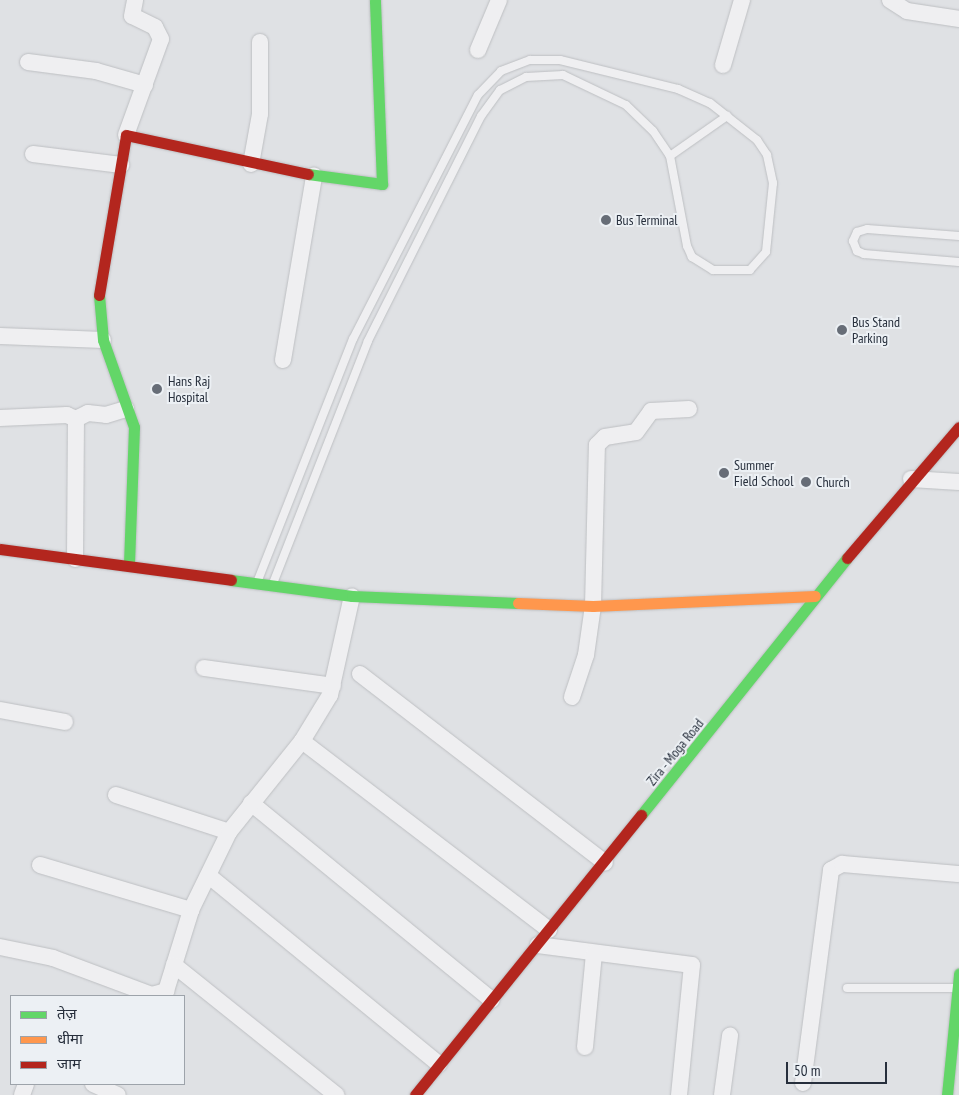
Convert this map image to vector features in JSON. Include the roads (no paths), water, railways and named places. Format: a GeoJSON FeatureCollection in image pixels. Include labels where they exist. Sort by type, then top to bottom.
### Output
{"type":"FeatureCollection","features":[{"type":"Feature","properties":{"kind":"street"},"geometry":{"type":"LineString","coordinates":[[129,566],[134,427],[103,340],[98,295],[126,135],[161,39],[155,27],[132,16],[135,0]]}},
{"type":"Feature","properties":{"kind":"street"},"geometry":{"type":"LineString","coordinates":[[126,135],[251,164],[314,176],[372,186],[384,180],[375,0]]}},
{"type":"Feature","properties":{"kind":"street"},"geometry":{"type":"LineString","coordinates":[[478,50],[499,0]]}},
{"type":"Feature","properties":{"kind":"street"},"geometry":{"type":"LineString","coordinates":[[723,65],[742,0]]}},
{"type":"Feature","properties":{"kind":"street"},"geometry":{"type":"LineString","coordinates":[[890,0],[907,11],[959,19]]}},
{"type":"Feature","properties":{"kind":"street"},"geometry":{"type":"LineString","coordinates":[[251,164],[260,114],[260,42]]}},
{"type":"Feature","properties":{"kind":"street"},"geometry":{"type":"LineString","coordinates":[[28,62],[96,71],[145,85]]}},
{"type":"Feature","properties":{"kind":"street"},"geometry":{"type":"LineString","coordinates":[[34,154],[121,165]]}},
{"type":"Feature","properties":{"kind":"street"},"geometry":{"type":"LineString","coordinates":[[283,360],[314,176]]}},
{"type":"Feature","properties":{"kind":"street"},"geometry":{"type":"LineString","coordinates":[[0,336],[103,340]]}},
{"type":"Feature","properties":{"kind":"street"},"geometry":{"type":"LineString","coordinates":[[76,420],[88,413],[106,415],[126,409]]}},
{"type":"Feature","properties":{"kind":"street"},"geometry":{"type":"LineString","coordinates":[[572,697],[586,655],[593,606],[596,445],[605,437],[636,432],[651,411],[689,409]]}},
{"type":"Feature","properties":{"kind":"street"},"geometry":{"type":"LineString","coordinates":[[0,418],[67,415],[76,420]]}},
{"type":"Feature","properties":{"kind":"street"},"geometry":{"type":"LineString","coordinates":[[75,558],[76,420]]}},
{"type":"Feature","properties":{"kind":"street","name":"Zira - Moga Road"},"geometry":{"type":"LineString","coordinates":[[415,1095],[605,863],[911,479],[959,427]]}},
{"type":"Feature","properties":{"kind":"street"},"geometry":{"type":"LineString","coordinates":[[911,479],[959,482]]}},
{"type":"Feature","properties":{"kind":"street"},"geometry":{"type":"LineString","coordinates":[[0,549],[352,596],[593,606],[816,596]]}},
{"type":"Feature","properties":{"kind":"street"},"geometry":{"type":"LineString","coordinates":[[0,947],[53,958],[152,995],[166,991],[191,910],[210,876],[229,832],[302,741],[333,686],[352,596]]}},
{"type":"Feature","properties":{"kind":"street"},"geometry":{"type":"LineString","coordinates":[[204,668],[333,686]]}},
{"type":"Feature","properties":{"kind":"street"},"geometry":{"type":"LineString","coordinates":[[360,674],[605,863]]}},
{"type":"Feature","properties":{"kind":"street"},"geometry":{"type":"LineString","coordinates":[[0,710],[65,722]]}},
{"type":"Feature","properties":{"kind":"street"},"geometry":{"type":"LineString","coordinates":[[302,741],[549,930]]}},
{"type":"Feature","properties":{"kind":"street"},"geometry":{"type":"LineString","coordinates":[[116,795],[229,832]]}},
{"type":"Feature","properties":{"kind":"street"},"geometry":{"type":"LineString","coordinates":[[251,803],[492,1000]]}},
{"type":"Feature","properties":{"kind":"street"},"geometry":{"type":"LineString","coordinates":[[803,1084],[831,870],[842,864],[959,874]]}},
{"type":"Feature","properties":{"kind":"street"},"geometry":{"type":"LineString","coordinates":[[40,865],[191,910]]}},
{"type":"Feature","properties":{"kind":"street"},"geometry":{"type":"LineString","coordinates":[[210,876],[439,1064]]}},
{"type":"Feature","properties":{"kind":"street"},"geometry":{"type":"LineString","coordinates":[[538,944],[692,965],[679,1095]]}},
{"type":"Feature","properties":{"kind":"street"},"geometry":{"type":"LineString","coordinates":[[585,1047],[594,953]]}},
{"type":"Feature","properties":{"kind":"street"},"geometry":{"type":"LineString","coordinates":[[174,965],[336,1095]]}},
{"type":"Feature","properties":{"kind":"street"},"geometry":{"type":"LineString","coordinates":[[946,1095],[959,974]]}},
{"type":"Feature","properties":{"kind":"street"},"geometry":{"type":"LineString","coordinates":[[722,1095],[730,1036]]}},
{"type":"Feature","properties":{"kind":"street"},"geometry":{"type":"LineString","coordinates":[[95,1085],[118,1095]]}},
{"type":"Feature","properties":{"kind":"lane"},"geometry":{"type":"LineString","coordinates":[[257,582],[353,339],[478,95],[488,83],[516,64],[560,60],[678,89],[727,116],[757,140],[771,167],[771,232],[758,264],[728,273],[713,270],[692,257],[670,156],[653,131],[626,106],[577,78],[537,75],[500,90],[481,116],[368,341],[273,584]]}},
{"type":"Feature","properties":{"kind":"lane"},"geometry":{"type":"LineString","coordinates":[[670,156],[727,116]]}},
{"type":"Feature","properties":{"kind":"lane"},"geometry":{"type":"LineString","coordinates":[[959,236],[867,229],[857,232],[853,241],[857,251],[864,254],[959,262]]}},
{"type":"Feature","properties":{"kind":"lane"},"geometry":{"type":"LineString","coordinates":[[848,988],[958,988]]}},
{"type":"Feature","properties":{"kind":"place","name":"Bus Terminal"},"geometry":{"type":"Point","coordinates":[606,220]}},
{"type":"Feature","properties":{"kind":"place","name":"Bus Stand Parking"},"geometry":{"type":"Point","coordinates":[842,330]}},
{"type":"Feature","properties":{"kind":"place","name":"Hans Raj Hospital"},"geometry":{"type":"Point","coordinates":[157,389]}},
{"type":"Feature","properties":{"kind":"place","name":"Summer Field School"},"geometry":{"type":"Point","coordinates":[724,473]}},
{"type":"Feature","properties":{"kind":"place","name":"Church"},"geometry":{"type":"Point","coordinates":[806,482]}}]}
